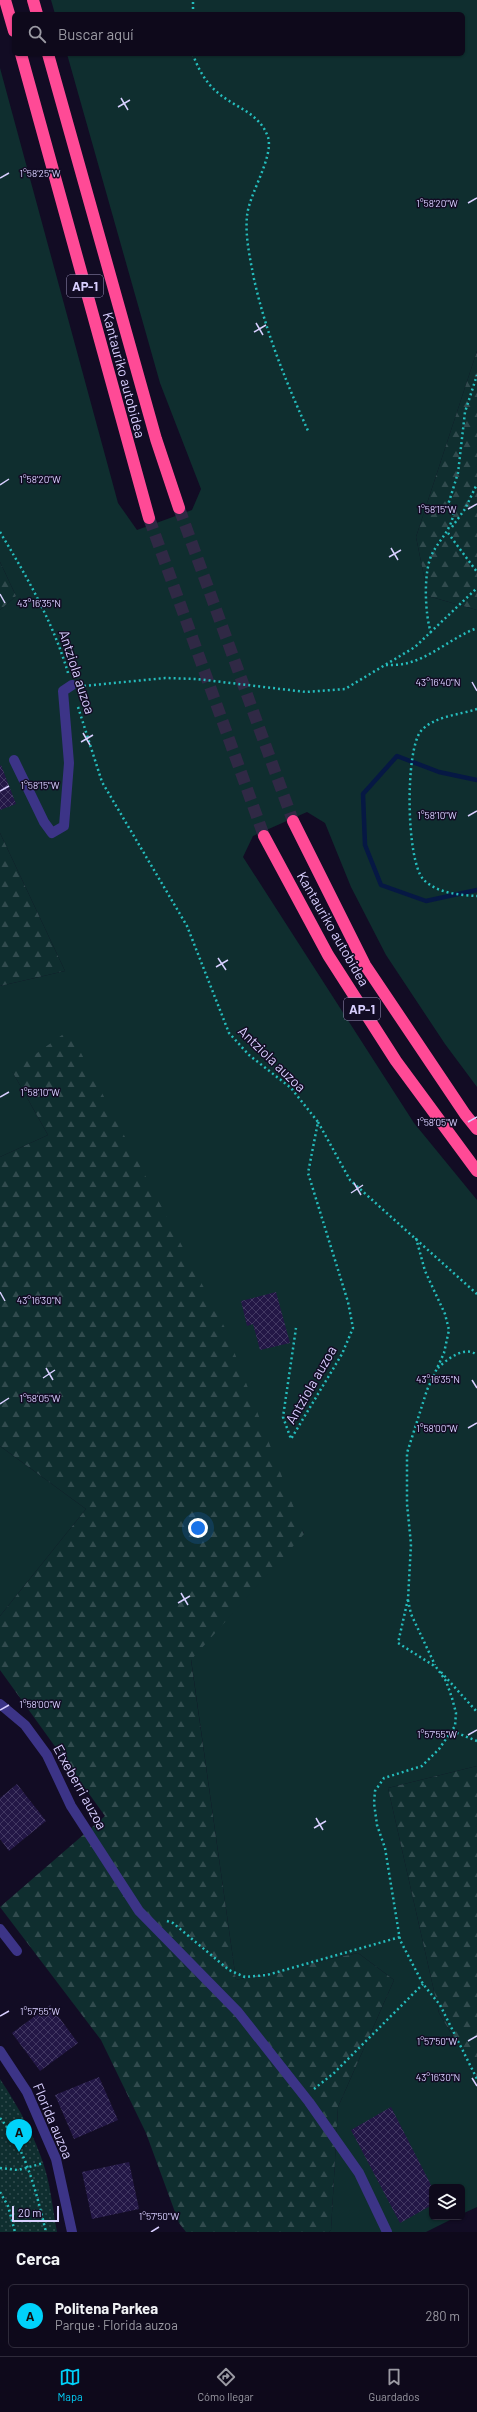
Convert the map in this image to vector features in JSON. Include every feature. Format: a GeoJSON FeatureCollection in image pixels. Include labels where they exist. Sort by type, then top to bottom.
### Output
{"type":"FeatureCollection","features":[{"type":"Feature","properties":{"kind":"highway"},"geometry":{"type":"LineString","coordinates":[[5,0],[12,24]]}},
{"type":"Feature","properties":{"kind":"highway"},"geometry":{"type":"LineString","coordinates":[[33,0],[36,12]]}},
{"type":"Feature","properties":{"kind":"highway","name":"Kantauriko autobidea"},"geometry":{"type":"LineString","coordinates":[[21,56],[149,518]]}},
{"type":"Feature","properties":{"kind":"highway","name":"Kantauriko autobidea"},"geometry":{"type":"LineString","coordinates":[[49,56],[156,439],[180,508]]}},
{"type":"Feature","properties":{"kind":"highway","name":"Kantauriko autobidea"},"geometry":{"type":"LineString","coordinates":[[293,821],[365,965],[465,1114],[477,1129]]}},
{"type":"Feature","properties":{"kind":"highway","name":"Kantauriko autobidea"},"geometry":{"type":"LineString","coordinates":[[264,836],[328,955],[396,1061],[477,1171]]}},
{"type":"Feature","properties":{"kind":"street"},"geometry":{"type":"LineString","coordinates":[[14,760],[44,822],[52,833],[64,826],[69,763],[63,691],[72,685]]}},
{"type":"Feature","properties":{"kind":"street","name":"Etxeberri auzoa"},"geometry":{"type":"LineString","coordinates":[[0,1704],[25,1725],[48,1754],[71,1806],[139,1910],[238,2012],[304,2096],[359,2172],[387,2232]]}},
{"type":"Feature","properties":{"kind":"street"},"geometry":{"type":"LineString","coordinates":[[0,1929],[17,1951]]}},
{"type":"Feature","properties":{"kind":"street","name":"Florida auzoa"},"geometry":{"type":"LineString","coordinates":[[0,2051],[27,2092],[56,2159],[72,2232]]}},
{"type":"Feature","properties":{"kind":"path"},"geometry":{"type":"LineString","coordinates":[[193,0],[193,12]]}},
{"type":"Feature","properties":{"kind":"path"},"geometry":{"type":"LineString","coordinates":[[194,56],[201,73],[217,92],[246,109],[262,124],[268,139],[267,156],[247,215],[248,248],[261,309],[273,347],[281,370],[309,433]]}},
{"type":"Feature","properties":{"kind":"path"},"geometry":{"type":"LineString","coordinates":[[447,534],[454,511],[448,505],[458,473],[466,412],[477,375]]}},
{"type":"Feature","properties":{"kind":"path"},"geometry":{"type":"LineString","coordinates":[[431,633],[426,614],[428,566],[431,555],[465,509],[477,484]]}},
{"type":"Feature","properties":{"kind":"path","name":"Antziola auzoa"},"geometry":{"type":"LineString","coordinates":[[0,532],[31,584],[58,640],[102,782],[187,926],[229,1032],[249,1055],[290,1088],[318,1122],[308,1173],[348,1302],[352,1328],[342,1354],[291,1439],[283,1417],[296,1328]]}},
{"type":"Feature","properties":{"kind":"path"},"geometry":{"type":"LineString","coordinates":[[447,534],[477,572]]}},
{"type":"Feature","properties":{"kind":"path"},"geometry":{"type":"LineString","coordinates":[[72,685],[91,687],[129,681],[197,679],[306,692],[345,689],[415,647],[477,588]]}},
{"type":"Feature","properties":{"kind":"path"},"geometry":{"type":"LineString","coordinates":[[384,665],[407,664],[419,659],[462,634],[477,628]]}},
{"type":"Feature","properties":{"kind":"path"},"geometry":{"type":"LineString","coordinates":[[477,709],[430,724],[415,739],[410,811],[411,843],[416,866],[423,879],[439,890],[477,896]]}},
{"type":"Feature","properties":{"kind":"path"},"geometry":{"type":"LineString","coordinates":[[318,1122],[350,1180],[477,1294]]}},
{"type":"Feature","properties":{"kind":"path"},"geometry":{"type":"LineString","coordinates":[[416,1238],[425,1271],[445,1314],[449,1330],[438,1369],[427,1390],[407,1453],[407,1504],[412,1544],[408,1599],[398,1643],[436,1667],[477,1712]]}},
{"type":"Feature","properties":{"kind":"path"},"geometry":{"type":"LineString","coordinates":[[438,1369],[444,1362],[461,1353],[468,1352],[477,1355]]}},
{"type":"Feature","properties":{"kind":"path"},"geometry":{"type":"LineString","coordinates":[[408,1599],[411,1614],[436,1667],[446,1681],[456,1713],[452,1731],[439,1749],[422,1766],[384,1778],[376,1792],[374,1802],[377,1825],[385,1848],[400,1937],[423,1984],[440,2005],[477,2079]]}},
{"type":"Feature","properties":{"kind":"path"},"geometry":{"type":"LineString","coordinates":[[452,1731],[477,1741]]}},
{"type":"Feature","properties":{"kind":"path"},"geometry":{"type":"LineString","coordinates":[[150,1920],[161,1920],[173,1923],[229,1970],[245,1977],[266,1975],[400,1937]]}},
{"type":"Feature","properties":{"kind":"path"},"geometry":{"type":"LineString","coordinates":[[304,2096],[334,2073],[423,1984]]}},
{"type":"Feature","properties":{"kind":"path"},"geometry":{"type":"LineString","coordinates":[[0,2118],[17,2142],[28,2168],[46,2232]]}},
{"type":"Feature","properties":{"kind":"path"},"geometry":{"type":"LineString","coordinates":[[0,2168],[18,2170],[56,2159]]}},
{"type":"Feature","properties":{"kind":"path"},"geometry":{"type":"LineString","coordinates":[[0,2192],[8,2206],[15,2232]]}},
{"type":"Feature","properties":{"kind":"green space"},"geometry":{"type":"Polygon","coordinates":[[[51,0],[477,0],[477,351],[416,537],[428,596],[477,610],[477,1087],[445,1044],[386,955],[351,887],[325,823],[307,812],[253,836],[243,857],[414,1123],[477,1200],[477,1766],[388,1788],[439,2013],[477,2077],[477,2207],[465,2213],[465,2184],[429,2184],[429,2220],[450,2220],[426,2232],[329,2232],[331,2230],[338,2107],[394,1980],[358,1953],[236,1980],[191,1659],[304,1533],[12,1071],[48,1135],[0,1157],[0,986],[65,971],[0,833],[0,610],[16,596],[0,562],[0,68],[118,503],[137,530],[192,510],[201,489],[160,383],[68,56],[465,56],[465,12],[54,12],[51,0]]]}},
{"type":"Feature","properties":{"kind":"green space"},"geometry":{"type":"Polygon","coordinates":[[[477,351],[477,610],[428,596],[416,537],[477,351]]]}},
{"type":"Feature","properties":{"kind":"green space"},"geometry":{"type":"Polygon","coordinates":[[[0,562],[16,596],[0,610],[0,562]]]}},
{"type":"Feature","properties":{"kind":"green space"},"geometry":{"type":"Polygon","coordinates":[[[0,833],[65,971],[0,986],[0,833]]]}},
{"type":"Feature","properties":{"kind":"green space"},"geometry":{"type":"Polygon","coordinates":[[[69,1030],[225,1328],[304,1534],[191,1660],[236,1980],[358,1953],[394,1980],[338,2107],[331,2230],[329,2232],[186,2232],[179,2223],[146,2133],[101,2040],[0,1907],[105,1816],[0,1670],[0,1616],[86,1509],[0,1446],[0,1157],[48,1135],[12,1071],[69,1030]]]}},
{"type":"Feature","properties":{"kind":"green space"},"geometry":{"type":"Polygon","coordinates":[[[0,1446],[86,1509],[0,1616],[0,1446]]]}},
{"type":"Feature","properties":{"kind":"green space"},"geometry":{"type":"Polygon","coordinates":[[[477,1766],[477,2077],[439,2013],[388,1788],[477,1766]]]}},
{"type":"Feature","properties":{"kind":"green space"},"geometry":{"type":"Polygon","coordinates":[[[0,2079],[26,2122],[41,2157],[49,2184],[57,2232],[0,2232],[0,2079]]]}},
{"type":"Feature","properties":{"kind":"building"},"geometry":{"type":"Polygon","coordinates":[[[1,765],[16,804],[0,810],[0,766],[1,765]]]}},
{"type":"Feature","properties":{"kind":"building"},"geometry":{"type":"Polygon","coordinates":[[[276,1292],[290,1343],[260,1350],[253,1324],[247,1326],[241,1301],[276,1292]]]}},
{"type":"Feature","properties":{"kind":"building"},"geometry":{"type":"Polygon","coordinates":[[[17,1784],[46,1821],[9,1851],[0,1839],[0,1798],[17,1784]]]}},
{"type":"Feature","properties":{"kind":"building"},"geometry":{"type":"Polygon","coordinates":[[[50,2005],[78,2043],[40,2071],[12,2033],[50,2005]]]}},
{"type":"Feature","properties":{"kind":"building"},"geometry":{"type":"Polygon","coordinates":[[[99,2077],[118,2120],[74,2139],[55,2095],[99,2077]]]}},
{"type":"Feature","properties":{"kind":"building"},"geometry":{"type":"Polygon","coordinates":[[[391,2107],[430,2184],[429,2184],[429,2207],[400,2223],[351,2130],[391,2107]]]}},
{"type":"Feature","properties":{"kind":"building"},"geometry":{"type":"Polygon","coordinates":[[[129,2162],[139,2209],[92,2219],[82,2172],[129,2162]]]}},
{"type":"Feature","properties":{"kind":"waterway"},"geometry":{"type":"LineString","coordinates":[[477,780],[439,772],[397,756],[363,794],[365,845],[381,885],[426,901],[477,890]]}},
{"type":"Feature","properties":{"kind":"tunnel"},"geometry":{"type":"LineString","coordinates":[[179,508],[293,821]]}},
{"type":"Feature","properties":{"kind":"tunnel"},"geometry":{"type":"LineString","coordinates":[[149,518],[264,836]]}},
{"type":"Feature","properties":{"kind":"place","name":"Politena Parkea"},"geometry":{"type":"Point","coordinates":[19,2152]}}]}
